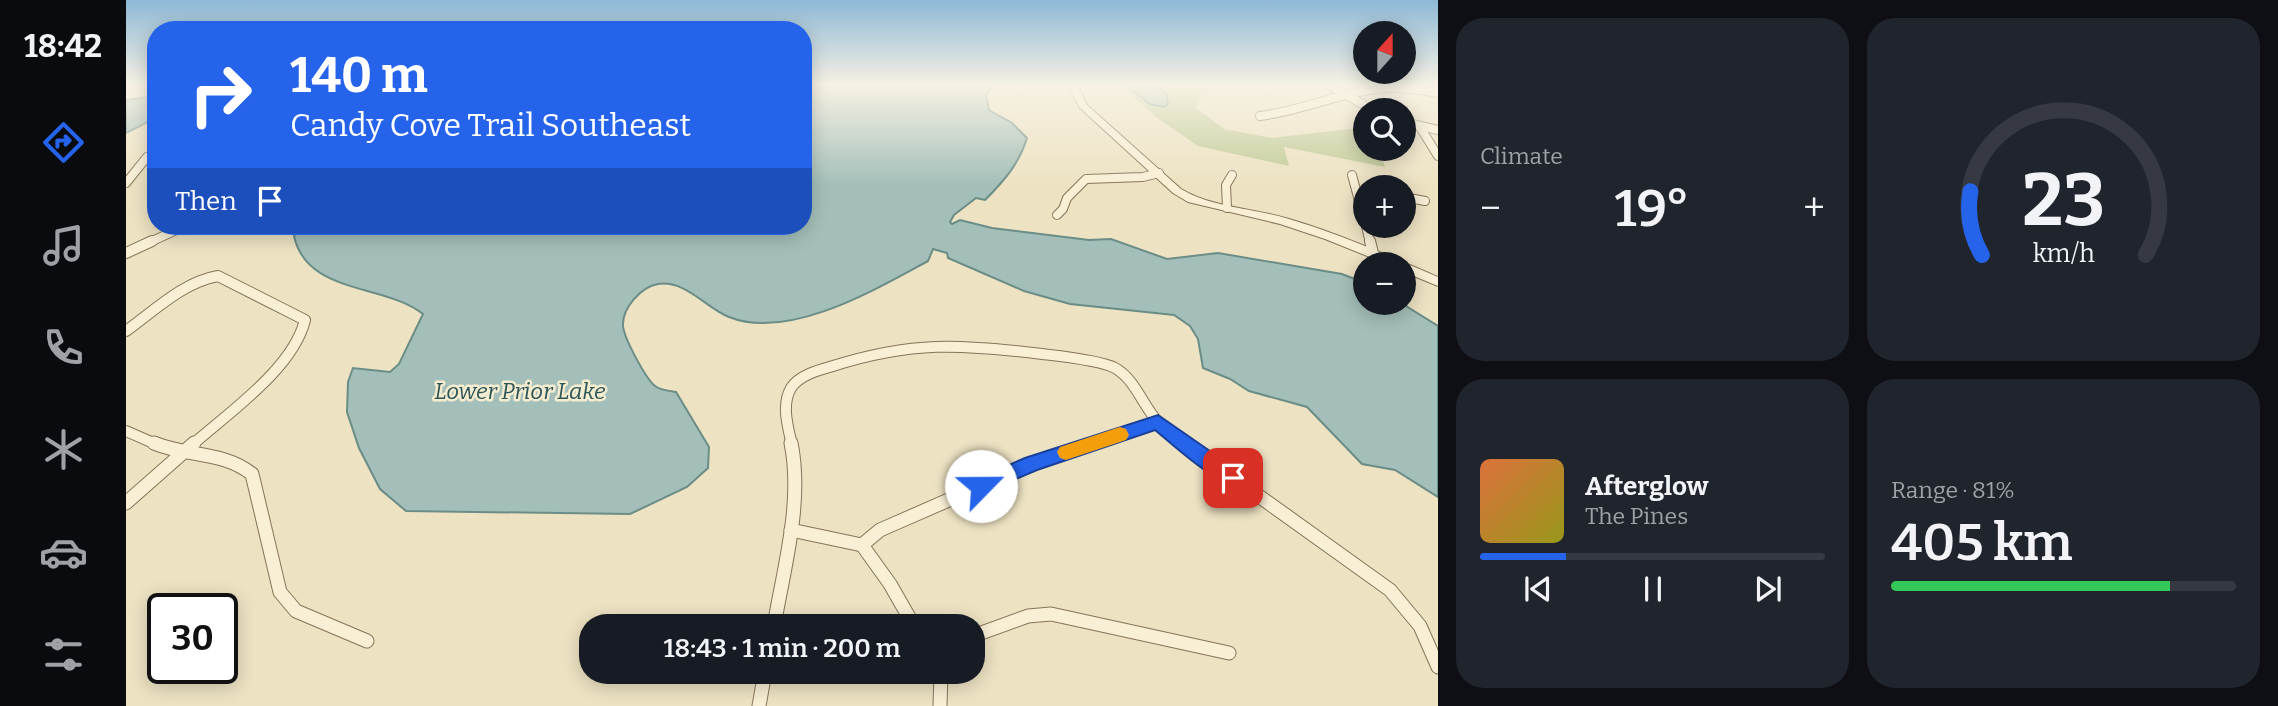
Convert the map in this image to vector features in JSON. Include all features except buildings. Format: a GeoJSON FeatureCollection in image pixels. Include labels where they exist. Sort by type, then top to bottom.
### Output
{"type":"FeatureCollection","features":[{"type":"Feature","properties":{"kind":"street"},"geometry":{"type":"LineString","coordinates":[[1098,119],[1177,191],[1192,200],[1283,221],[1370,252]]}},
{"type":"Feature","properties":{"kind":"street"},"geometry":{"type":"LineString","coordinates":[[1416,126],[1438,130]]}},
{"type":"Feature","properties":{"kind":"street"},"geometry":{"type":"LineString","coordinates":[[1420,127],[1438,156]]}},
{"type":"Feature","properties":{"kind":"street"},"geometry":{"type":"LineString","coordinates":[[126,183],[147,157]]}},
{"type":"Feature","properties":{"kind":"street"},"geometry":{"type":"LineString","coordinates":[[1057,215],[1063,209],[1067,198],[1086,179],[1143,177],[1159,173]]}},
{"type":"Feature","properties":{"kind":"street"},"geometry":{"type":"LineString","coordinates":[[1227,208],[1226,186],[1232,176]]}},
{"type":"Feature","properties":{"kind":"street"},"geometry":{"type":"LineString","coordinates":[[1416,199],[1425,201]]}},
{"type":"Feature","properties":{"kind":"street"},"geometry":{"type":"LineString","coordinates":[[126,253],[165,235]]}},
{"type":"Feature","properties":{"kind":"street"},"geometry":{"type":"LineString","coordinates":[[1416,272],[1438,282]]}},
{"type":"Feature","properties":{"kind":"street"},"geometry":{"type":"LineString","coordinates":[[126,331],[204,278],[218,276],[305,320],[302,332],[274,372],[126,503]]}},
{"type":"Feature","properties":{"kind":"street"},"geometry":{"type":"LineString","coordinates":[[776,614],[792,530],[796,466],[786,418],[789,393],[793,386],[813,372],[873,353],[906,347],[967,345],[1097,362],[1115,368],[1131,383],[1158,422],[1200,456],[1390,590],[1420,626],[1438,667]]}},
{"type":"Feature","properties":{"kind":"street"},"geometry":{"type":"LineString","coordinates":[[862,545],[880,530],[1031,464],[1158,422]]}},
{"type":"Feature","properties":{"kind":"street"},"geometry":{"type":"LineString","coordinates":[[126,431],[182,453],[215,455],[237,461],[252,474],[280,592],[296,611],[366,641]]}},
{"type":"Feature","properties":{"kind":"street"},"geometry":{"type":"LineString","coordinates":[[792,530],[862,545],[907,614]]}},
{"type":"Feature","properties":{"kind":"street"},"geometry":{"type":"LineString","coordinates":[[985,632],[1028,616],[1051,614],[1228,653]]}},
{"type":"Feature","properties":{"kind":"street"},"geometry":{"type":"LineString","coordinates":[[759,706],[763,684]]}},
{"type":"Feature","properties":{"kind":"street"},"geometry":{"type":"LineString","coordinates":[[940,706],[941,684]]}},
{"type":"Feature","properties":{"kind":"green space"},"geometry":{"type":"Polygon","coordinates":[[[1159,119],[1211,119],[1224,129],[1272,138],[1353,129],[1353,161],[1284,147],[1289,166],[1198,146],[1159,119]]]}},
{"type":"Feature","properties":{"kind":"green space"},"geometry":{"type":"Polygon","coordinates":[[[1355,161],[1383,161],[1385,167],[1355,161]]]}},
{"type":"Feature","properties":{"kind":"water"},"geometry":{"type":"Polygon","coordinates":[[[126,119],[147,119],[147,122],[126,133],[126,119]]]}},
{"type":"Feature","properties":{"kind":"water","name":"Lower Prior Lake"},"geometry":{"type":"Polygon","coordinates":[[[812,119],[1005,119],[1027,138],[1024,147],[1010,172],[985,200],[976,198],[954,215],[950,222],[952,224],[960,220],[992,228],[1089,240],[1111,239],[1167,259],[1218,253],[1342,274],[1353,278],[1353,315],[1416,315],[1416,312],[1438,326],[1438,497],[1395,470],[1362,464],[1307,407],[1249,391],[1230,379],[1203,368],[1198,339],[1190,326],[1174,315],[1070,304],[1024,291],[948,258],[947,253],[933,249],[928,261],[858,297],[805,317],[778,322],[753,323],[729,317],[678,286],[658,284],[639,294],[629,306],[624,319],[624,332],[631,348],[655,386],[676,392],[709,447],[708,468],[687,487],[630,514],[406,511],[380,489],[359,448],[347,412],[348,382],[353,368],[390,372],[399,364],[423,314],[407,304],[330,278],[314,269],[302,255],[295,235],[812,235],[812,119]]]}},
{"type":"Feature","properties":{"kind":"slow traffic"},"geometry":{"type":"LineString","coordinates":[[1066,452],[1120,435]]}},
{"type":"Feature","properties":{"kind":"route"},"geometry":{"type":"LineString","coordinates":[[981,486],[1031,464],[1158,422],[1200,456],[1233,478]]}}]}
